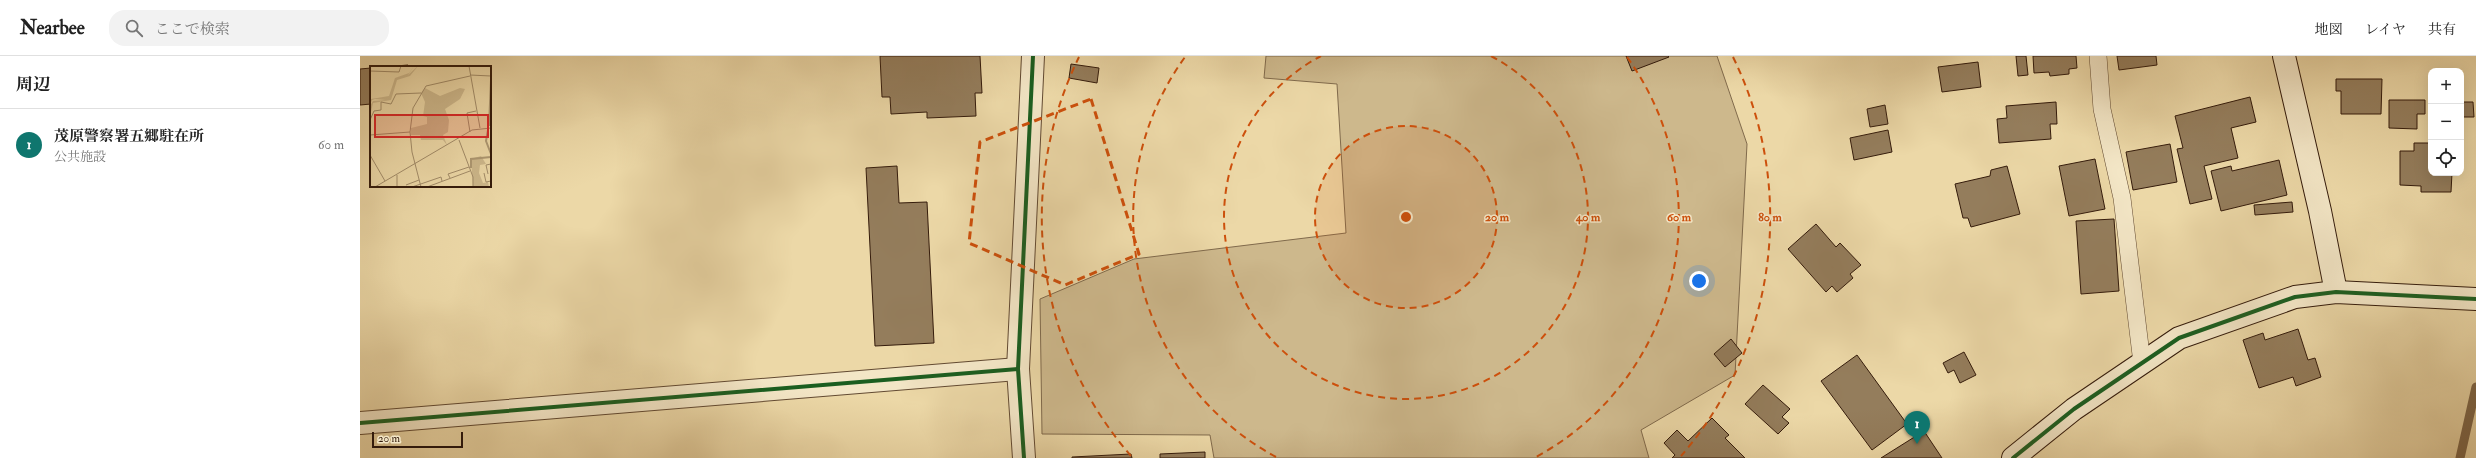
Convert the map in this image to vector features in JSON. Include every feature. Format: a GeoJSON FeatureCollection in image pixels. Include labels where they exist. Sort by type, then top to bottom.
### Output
{"type":"FeatureCollection","features":[{"type":"Feature","properties":{"kind":"street"},"geometry":{"type":"LineString","coordinates":[[1024,458],[1018,369],[1033,56]]}},
{"type":"Feature","properties":{"kind":"street"},"geometry":{"type":"LineString","coordinates":[[2284,56],[2320,211],[2336,292]]}},
{"type":"Feature","properties":{"kind":"street"},"geometry":{"type":"LineString","coordinates":[[2013,458],[2074,409],[2179,338],[2242,315],[2295,297],[2336,292],[2476,299]]}},
{"type":"Feature","properties":{"kind":"street"},"geometry":{"type":"LineString","coordinates":[[360,423],[1018,369]]}},
{"type":"Feature","properties":{"kind":"lane"},"geometry":{"type":"LineString","coordinates":[[2098,56],[2102,109],[2122,198],[2142,363]]}},
{"type":"Feature","properties":{"kind":"highlighted area"},"geometry":{"type":"Polygon","coordinates":[[[1091,99],[1139,254],[1065,285],[969,243],[980,142],[1091,99]]]}},
{"type":"Feature","properties":{"kind":"shaded area"},"geometry":{"type":"Polygon","coordinates":[[[1266,56],[1717,56],[1747,144],[1735,375],[1641,430],[1649,458],[1214,458],[1210,435],[1042,434],[1040,299],[1134,259],[1346,233],[1337,84],[1264,78],[1266,56]]]}},
{"type":"Feature","properties":{"kind":"building"},"geometry":{"type":"Polygon","coordinates":[[[880,56],[980,56],[982,93],[975,93],[976,116],[927,118],[927,112],[891,114],[890,97],[882,97],[880,56]]]}},
{"type":"Feature","properties":{"kind":"building"},"geometry":{"type":"Polygon","coordinates":[[[1626,56],[1668,56],[1669,57],[1632,71],[1626,56]]]}},
{"type":"Feature","properties":{"kind":"building"},"geometry":{"type":"Polygon","coordinates":[[[2016,56],[2026,56],[2028,75],[2018,76],[2016,56]]]}},
{"type":"Feature","properties":{"kind":"building"},"geometry":{"type":"Polygon","coordinates":[[[2033,56],[2076,56],[2077,68],[2069,69],[2069,74],[2050,76],[2049,72],[2034,73],[2033,56]]]}},
{"type":"Feature","properties":{"kind":"building"},"geometry":{"type":"Polygon","coordinates":[[[2117,56],[2156,56],[2157,65],[2119,70],[2117,56]]]}},
{"type":"Feature","properties":{"kind":"building"},"geometry":{"type":"Polygon","coordinates":[[[1978,62],[1981,87],[1942,92],[1938,67],[1978,62]]]}},
{"type":"Feature","properties":{"kind":"building"},"geometry":{"type":"Polygon","coordinates":[[[1071,64],[1099,68],[1097,83],[1069,78],[1071,64]]]}},
{"type":"Feature","properties":{"kind":"building"},"geometry":{"type":"Polygon","coordinates":[[[370,68],[370,104],[360,105],[360,69],[370,68]]]}},
{"type":"Feature","properties":{"kind":"building"},"geometry":{"type":"Polygon","coordinates":[[[2336,79],[2382,79],[2381,114],[2341,114],[2341,91],[2336,91],[2336,79]]]}},
{"type":"Feature","properties":{"kind":"building"},"geometry":{"type":"Polygon","coordinates":[[[2250,97],[2256,122],[2231,128],[2238,158],[2204,166],[2212,199],[2190,204],[2177,149],[2183,148],[2175,116],[2250,97]]]}},
{"type":"Feature","properties":{"kind":"building"},"geometry":{"type":"Polygon","coordinates":[[[2389,100],[2425,100],[2425,114],[2417,114],[2417,129],[2389,128],[2389,100]]]}},
{"type":"Feature","properties":{"kind":"building"},"geometry":{"type":"Polygon","coordinates":[[[2056,102],[2057,124],[2050,124],[2051,139],[1999,143],[1997,119],[2007,118],[2006,106],[2056,102]]]}},
{"type":"Feature","properties":{"kind":"building"},"geometry":{"type":"Polygon","coordinates":[[[2464,102],[2473,102],[2474,117],[2464,117],[2464,102]]]}},
{"type":"Feature","properties":{"kind":"building"},"geometry":{"type":"Polygon","coordinates":[[[1885,105],[1888,124],[1870,127],[1867,109],[1885,105]]]}},
{"type":"Feature","properties":{"kind":"building"},"geometry":{"type":"Polygon","coordinates":[[[1888,130],[1892,152],[1854,160],[1850,138],[1888,130]]]}},
{"type":"Feature","properties":{"kind":"building"},"geometry":{"type":"Polygon","coordinates":[[[2414,143],[2428,143],[2428,176],[2452,176],[2451,192],[2421,192],[2421,186],[2400,185],[2400,151],[2414,151],[2414,143]]]}},
{"type":"Feature","properties":{"kind":"building"},"geometry":{"type":"Polygon","coordinates":[[[2170,144],[2177,182],[2133,190],[2126,152],[2170,144]]]}},
{"type":"Feature","properties":{"kind":"building"},"geometry":{"type":"Polygon","coordinates":[[[2095,159],[2105,209],[2069,216],[2059,166],[2095,159]]]}},
{"type":"Feature","properties":{"kind":"building"},"geometry":{"type":"Polygon","coordinates":[[[2279,160],[2287,195],[2221,211],[2211,171],[2231,166],[2232,171],[2279,160]]]}},
{"type":"Feature","properties":{"kind":"building"},"geometry":{"type":"Polygon","coordinates":[[[897,166],[899,203],[927,202],[934,343],[875,346],[866,168],[897,166]]]}},
{"type":"Feature","properties":{"kind":"building"},"geometry":{"type":"Polygon","coordinates":[[[2007,166],[2020,214],[1971,227],[1968,218],[1963,218],[1955,184],[1990,176],[1991,170],[2007,166]]]}},
{"type":"Feature","properties":{"kind":"building"},"geometry":{"type":"Polygon","coordinates":[[[2292,202],[2293,212],[2255,215],[2254,205],[2292,202]]]}},
{"type":"Feature","properties":{"kind":"building"},"geometry":{"type":"Polygon","coordinates":[[[2114,219],[2119,291],[2081,294],[2076,221],[2114,219]]]}},
{"type":"Feature","properties":{"kind":"building"},"geometry":{"type":"Polygon","coordinates":[[[1816,224],[1836,247],[1840,243],[1861,265],[1850,274],[1853,278],[1837,292],[1832,286],[1826,292],[1788,249],[1816,224]]]}},
{"type":"Feature","properties":{"kind":"building"},"geometry":{"type":"Polygon","coordinates":[[[2298,329],[2308,360],[2315,358],[2321,377],[2296,386],[2293,377],[2259,388],[2243,340],[2263,333],[2265,340],[2298,329]]]}},
{"type":"Feature","properties":{"kind":"building"},"geometry":{"type":"Polygon","coordinates":[[[1731,339],[1742,353],[1725,367],[1714,354],[1731,339]]]}},
{"type":"Feature","properties":{"kind":"building"},"geometry":{"type":"Polygon","coordinates":[[[1964,352],[1976,375],[1960,383],[1954,370],[1948,373],[1943,363],[1964,352]]]}},
{"type":"Feature","properties":{"kind":"building"},"geometry":{"type":"Polygon","coordinates":[[[1857,355],[1907,424],[1872,450],[1821,381],[1857,355]]]}},
{"type":"Feature","properties":{"kind":"building"},"geometry":{"type":"Polygon","coordinates":[[[1763,385],[1790,409],[1782,417],[1789,423],[1778,434],[1745,404],[1763,385]]]}},
{"type":"Feature","properties":{"kind":"building"},"geometry":{"type":"Polygon","coordinates":[[[1712,418],[1729,435],[1725,438],[1745,458],[1672,458],[1675,455],[1664,443],[1677,430],[1688,441],[1712,418]]]}},
{"type":"Feature","properties":{"kind":"building"},"geometry":{"type":"Polygon","coordinates":[[[1924,431],[1942,458],[1881,458],[1924,431]]]}},
{"type":"Feature","properties":{"kind":"building"},"geometry":{"type":"Polygon","coordinates":[[[1205,452],[1205,458],[1160,458],[1160,454],[1205,452]]]}},
{"type":"Feature","properties":{"kind":"building"},"geometry":{"type":"Polygon","coordinates":[[[1131,454],[1132,458],[1072,458],[1072,457],[1131,454]]]}},
{"type":"Feature","properties":{"kind":"waterway"},"geometry":{"type":"LineString","coordinates":[[2460,458],[2476,387]]}},
{"type":"Feature","properties":{"kind":"cycle path"},"geometry":{"type":"LineString","coordinates":[[1024,458],[1018,369],[1033,56]]}},
{"type":"Feature","properties":{"kind":"cycle path"},"geometry":{"type":"LineString","coordinates":[[2013,458],[2074,409],[2179,338],[2295,297],[2336,292],[2476,299]]}},
{"type":"Feature","properties":{"kind":"cycle path"},"geometry":{"type":"LineString","coordinates":[[360,423],[1018,369]]}},
{"type":"Feature","properties":{"kind":"place","name":"茂原警察署五郷駐在所"},"geometry":{"type":"Point","coordinates":[1917,444]}}]}
